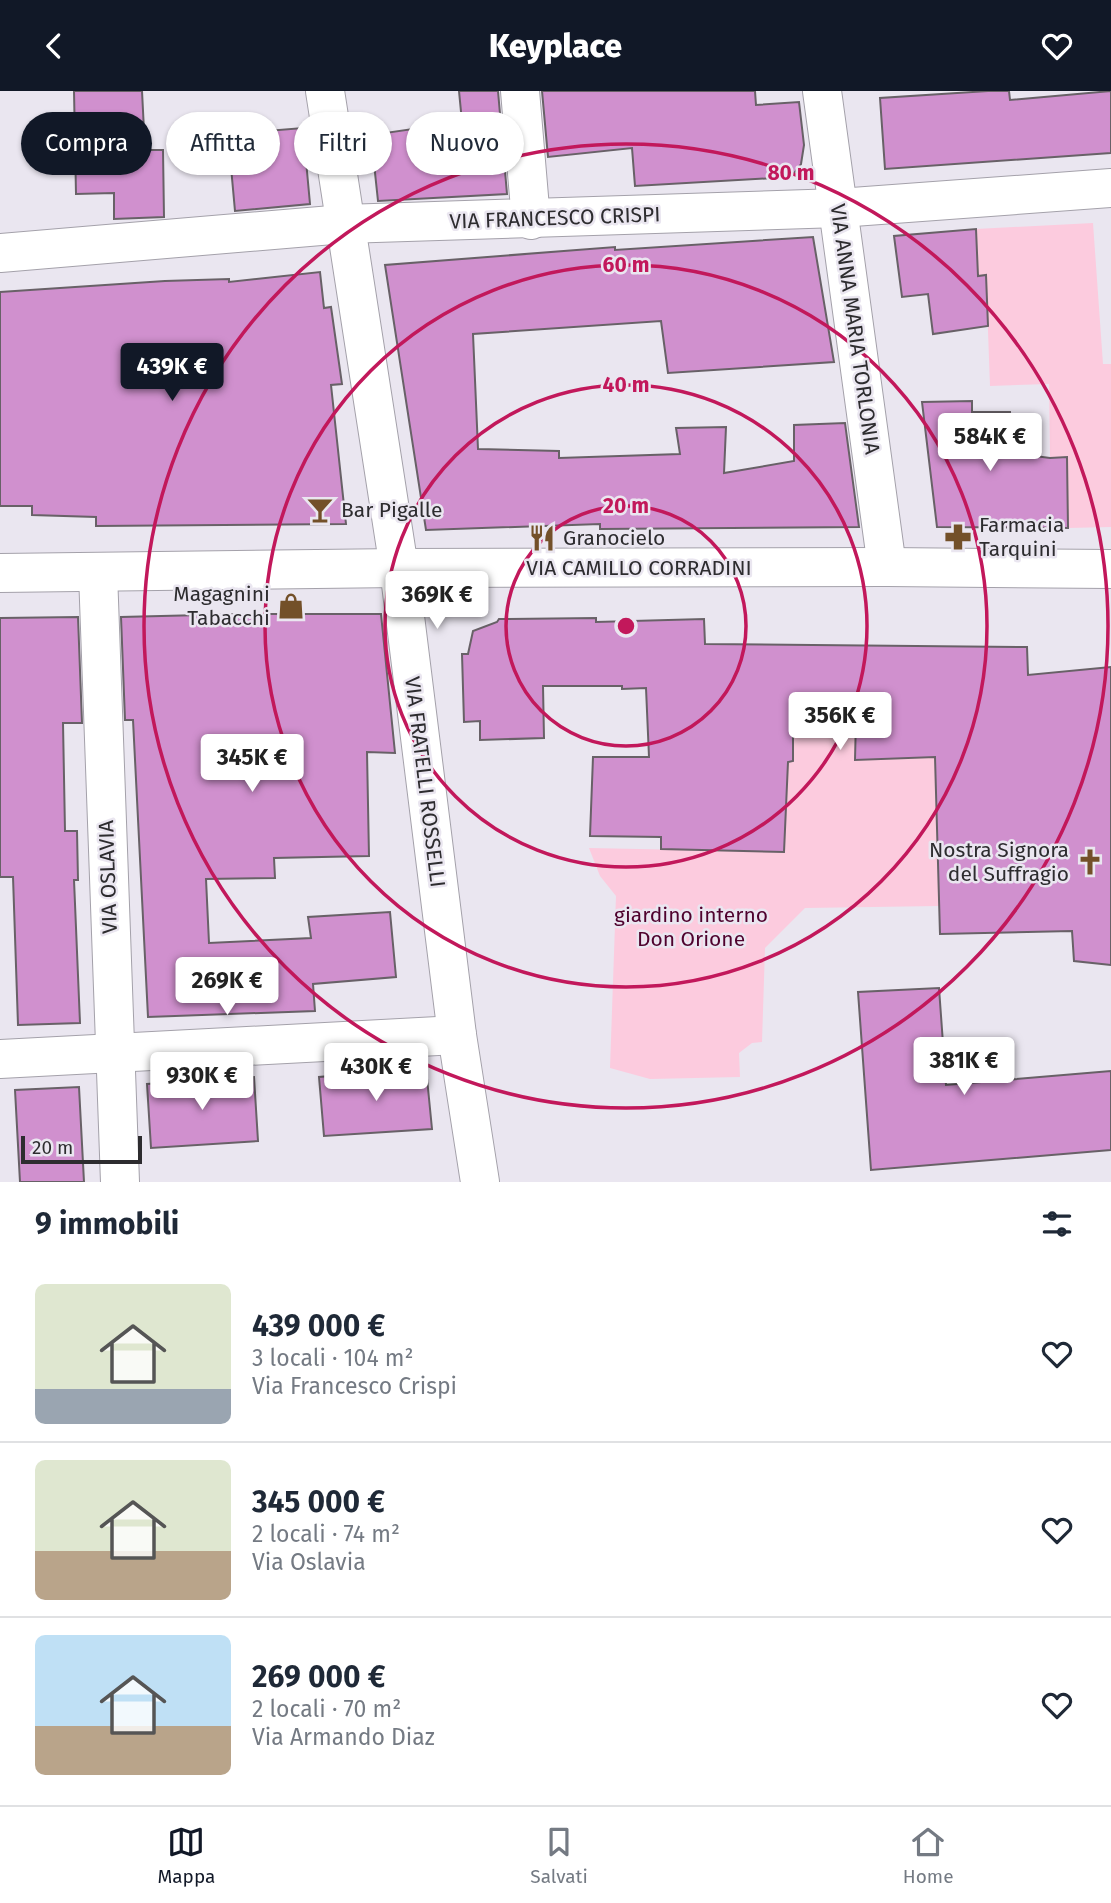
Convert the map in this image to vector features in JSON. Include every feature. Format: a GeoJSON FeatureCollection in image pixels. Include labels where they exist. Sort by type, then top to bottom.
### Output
{"type":"FeatureCollection","features":[{"type":"Feature","properties":{"kind":"street","name":"VIA FRATELLI ROSSELLI"},"geometry":{"type":"LineString","coordinates":[[325,91],[399,568],[457,1035],[480,1182]]}},
{"type":"Feature","properties":{"kind":"street"},"geometry":{"type":"LineString","coordinates":[[520,91],[531,220]]}},
{"type":"Feature","properties":{"kind":"street","name":"VIA ANNA MARIA TORLONIA"},"geometry":{"type":"LineString","coordinates":[[822,91],[887,567]]}},
{"type":"Feature","properties":{"kind":"street","name":"VIA FRANCESCO CRISPI"},"geometry":{"type":"LineString","coordinates":[[0,253],[344,224],[839,208],[1111,188]]}},
{"type":"Feature","properties":{"kind":"street","name":"VIA CAMILLO CORRADINI"},"geometry":{"type":"LineString","coordinates":[[0,573],[399,568],[1111,569]]}},
{"type":"Feature","properties":{"kind":"street","name":"VIA OSLAVIA"},"geometry":{"type":"LineString","coordinates":[[98,573],[120,1182]]}},
{"type":"Feature","properties":{"kind":"street"},"geometry":{"type":"LineString","coordinates":[[0,1059],[457,1035]]}},
{"type":"Feature","properties":{"kind":"green space"},"geometry":{"type":"Polygon","coordinates":[[[1093,223],[1103,364],[1111,364],[1111,527],[1068,528],[1067,457],[1050,458],[1049,384],[990,386],[986,276],[978,276],[976,229],[1093,223]]]}},
{"type":"Feature","properties":{"kind":"green space","name":"giardino interno Don Orione"},"geometry":{"type":"Polygon","coordinates":[[[856,718],[856,760],[913,758],[934,736],[939,906],[805,908],[765,948],[762,1042],[752,1043],[739,1053],[740,1077],[650,1079],[610,1068],[616,896],[600,876],[589,848],[784,852],[788,762],[793,761],[793,719],[856,718]]]}},
{"type":"Feature","properties":{"kind":"building"},"geometry":{"type":"Polygon","coordinates":[[[74,91],[142,91],[143,112],[74,112],[74,91]]]}},
{"type":"Feature","properties":{"kind":"building"},"geometry":{"type":"Polygon","coordinates":[[[459,91],[498,91],[500,112],[461,112],[459,91]]]}},
{"type":"Feature","properties":{"kind":"building"},"geometry":{"type":"Polygon","coordinates":[[[542,91],[755,91],[756,105],[799,102],[804,145],[801,164],[791,177],[635,186],[632,148],[548,157],[542,91]]]}},
{"type":"Feature","properties":{"kind":"building"},"geometry":{"type":"Polygon","coordinates":[[[1009,91],[1010,100],[1111,91],[1111,153],[885,169],[880,98],[1009,91]]]}},
{"type":"Feature","properties":{"kind":"building"},"geometry":{"type":"Polygon","coordinates":[[[294,129],[294,175],[307,175],[310,204],[235,211],[232,175],[280,175],[280,130],[294,129]]]}},
{"type":"Feature","properties":{"kind":"building"},"geometry":{"type":"Polygon","coordinates":[[[406,130],[406,175],[505,175],[507,194],[378,201],[375,175],[392,175],[392,132],[406,130]]]}},
{"type":"Feature","properties":{"kind":"building"},"geometry":{"type":"Polygon","coordinates":[[[152,150],[163,150],[164,217],[114,219],[114,193],[76,194],[76,175],[152,175],[152,150]]]}},
{"type":"Feature","properties":{"kind":"building"},"geometry":{"type":"Polygon","coordinates":[[[976,229],[978,276],[986,275],[988,326],[933,334],[928,294],[902,297],[894,236],[976,229]]]}},
{"type":"Feature","properties":{"kind":"building"},"geometry":{"type":"Polygon","coordinates":[[[813,237],[834,362],[668,373],[661,321],[473,334],[478,449],[559,451],[559,458],[680,454],[676,428],[726,427],[724,473],[794,461],[794,425],[845,423],[859,527],[600,529],[600,524],[426,530],[385,265],[615,247],[615,250],[813,237]]]}},
{"type":"Feature","properties":{"kind":"building"},"geometry":{"type":"Polygon","coordinates":[[[320,272],[324,308],[331,307],[342,384],[331,385],[346,524],[96,526],[96,517],[32,515],[32,506],[0,506],[0,292],[165,281],[229,279],[229,282],[320,272]]]}},
{"type":"Feature","properties":{"kind":"building"},"geometry":{"type":"Polygon","coordinates":[[[972,401],[972,412],[1010,412],[1012,453],[1050,458],[1067,457],[1068,528],[937,527],[922,402],[972,401]]]}},
{"type":"Feature","properties":{"kind":"building"},"geometry":{"type":"Polygon","coordinates":[[[381,614],[395,753],[367,752],[369,856],[274,858],[275,878],[206,879],[209,943],[311,938],[308,917],[390,912],[396,977],[313,984],[315,1011],[148,1017],[133,720],[125,720],[121,617],[381,614]]]}},
{"type":"Feature","properties":{"kind":"building"},"geometry":{"type":"Polygon","coordinates":[[[78,617],[82,723],[63,723],[65,831],[77,831],[78,880],[74,880],[80,1023],[18,1025],[13,877],[0,877],[0,618],[78,617]]]}},
{"type":"Feature","properties":{"kind":"building"},"geometry":{"type":"Polygon","coordinates":[[[596,618],[596,622],[704,619],[705,644],[1027,647],[1028,675],[1111,667],[1111,965],[1074,961],[1072,931],[940,934],[935,757],[855,760],[856,718],[793,719],[793,761],[788,762],[784,852],[661,849],[661,837],[590,836],[593,757],[649,757],[646,688],[543,686],[544,738],[480,740],[480,721],[464,722],[462,654],[468,654],[473,631],[499,619],[596,618]]]}},
{"type":"Feature","properties":{"kind":"building"},"geometry":{"type":"Polygon","coordinates":[[[939,988],[946,1085],[1111,1071],[1111,1150],[871,1170],[858,992],[939,988]]]}},
{"type":"Feature","properties":{"kind":"building"},"geometry":{"type":"Polygon","coordinates":[[[426,1068],[432,1129],[324,1136],[319,1077],[426,1068]]]}},
{"type":"Feature","properties":{"kind":"building"},"geometry":{"type":"Polygon","coordinates":[[[254,1077],[258,1141],[151,1148],[147,1084],[254,1077]]]}},
{"type":"Feature","properties":{"kind":"building"},"geometry":{"type":"Polygon","coordinates":[[[79,1087],[84,1182],[20,1182],[15,1090],[79,1087]]]}},
{"type":"Feature","properties":{"kind":"place","name":"Bar Pigalle"},"geometry":{"type":"Point","coordinates":[320,510]}},
{"type":"Feature","properties":{"kind":"place","name":"Farmacia Tarquini"},"geometry":{"type":"Point","coordinates":[958,537]}},
{"type":"Feature","properties":{"kind":"place","name":"Granocielo"},"geometry":{"type":"Point","coordinates":[542,538]}},
{"type":"Feature","properties":{"kind":"place","name":"Magagnini Tabacchi"},"geometry":{"type":"Point","coordinates":[291,606]}},
{"type":"Feature","properties":{"kind":"place","name":"Nostra Signora del Suffragio"},"geometry":{"type":"Point","coordinates":[1090,862]}}]}
